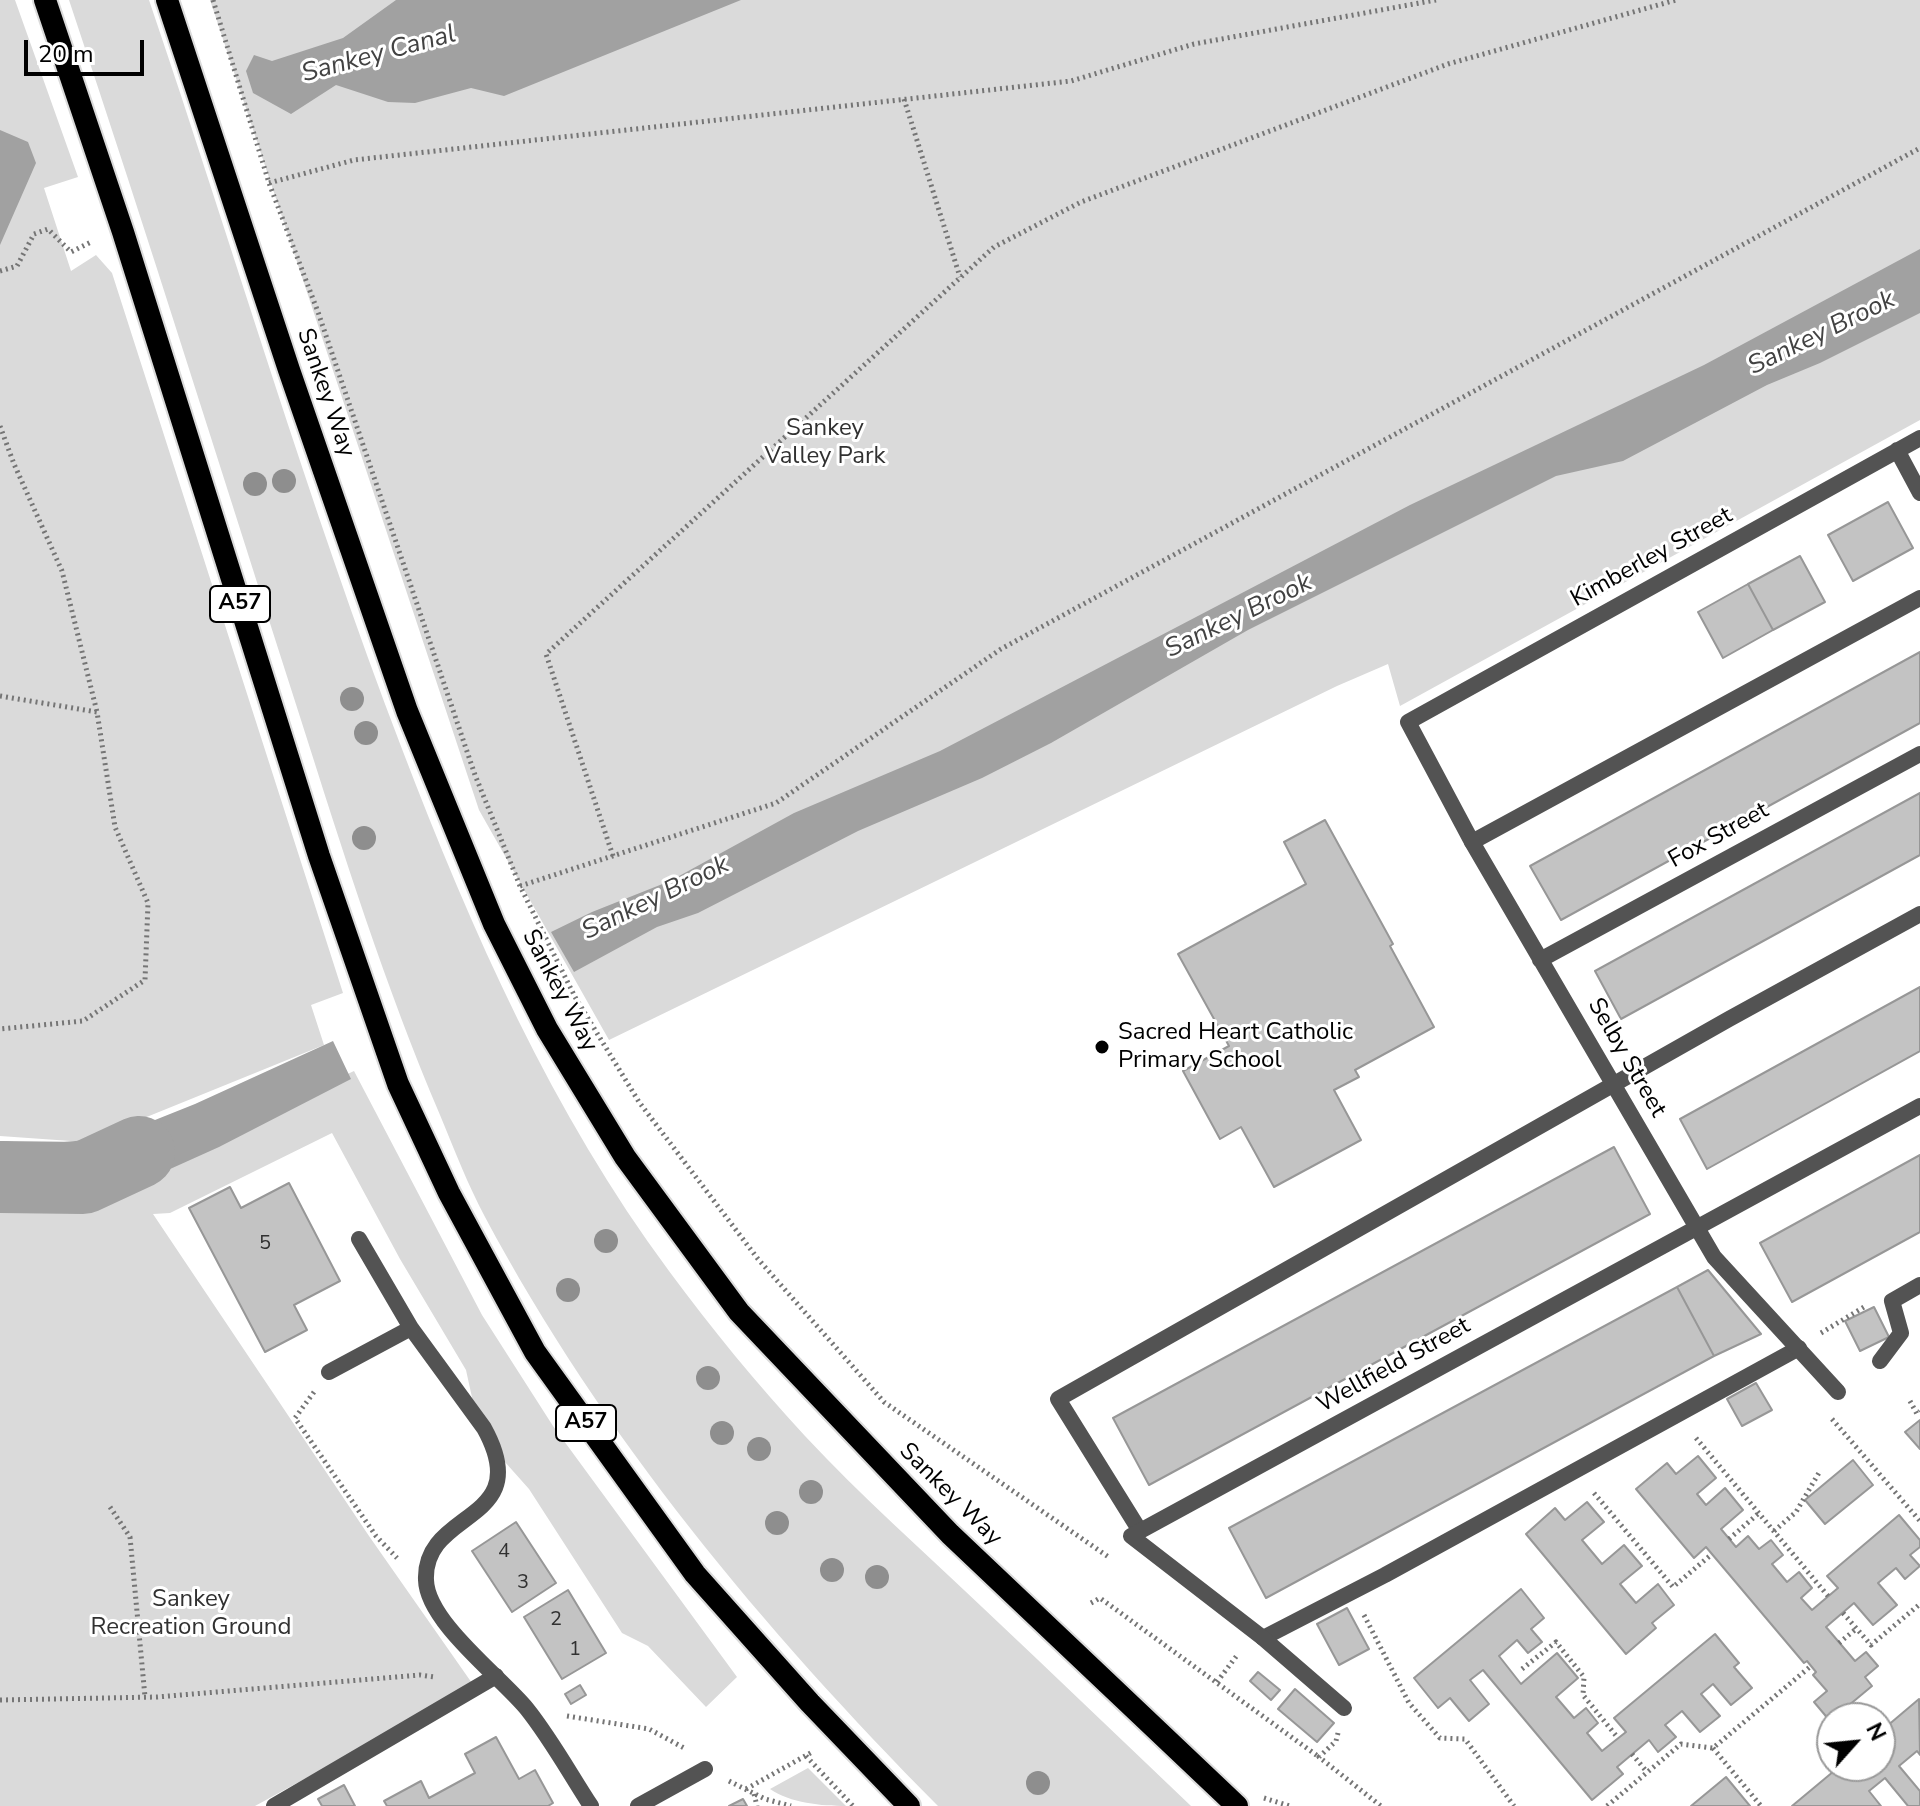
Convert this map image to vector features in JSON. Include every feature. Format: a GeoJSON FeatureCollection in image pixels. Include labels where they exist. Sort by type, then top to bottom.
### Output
{"type":"FeatureCollection","features":[{"type":"Feature","properties":{"kind":"highway","name":"A57"},"geometry":{"type":"LineString","coordinates":[[45,0],[123,232],[319,856],[398,1084],[449,1193],[535,1352],[695,1574],[810,1703],[909,1806]]}},
{"type":"Feature","properties":{"kind":"highway","name":"Sankey Way"},"geometry":{"type":"LineString","coordinates":[[167,0],[289,370],[407,711],[494,924],[547,1029],[625,1157],[739,1312],[950,1534],[1237,1806]]}},
{"type":"Feature","properties":{"kind":"street","name":"Kimberley Street"},"geometry":{"type":"LineString","coordinates":[[1408,722],[1920,438]]}},
{"type":"Feature","properties":{"kind":"street"},"geometry":{"type":"LineString","coordinates":[[1897,450],[1920,493]]}},
{"type":"Feature","properties":{"kind":"street"},"geometry":{"type":"LineString","coordinates":[[1472,842],[1920,598]]}},
{"type":"Feature","properties":{"kind":"street","name":"Selby Street"},"geometry":{"type":"LineString","coordinates":[[1408,722],[1472,842],[1714,1257],[1838,1392]]}},
{"type":"Feature","properties":{"kind":"street","name":"Fox Street"},"geometry":{"type":"LineString","coordinates":[[1540,960],[1920,754]]}},
{"type":"Feature","properties":{"kind":"street"},"geometry":{"type":"LineString","coordinates":[[1344,1708],[1263,1638],[1131,1536],[1140,1531],[1058,1399],[1920,914]]}},
{"type":"Feature","properties":{"kind":"street","name":"Wellfield Street"},"geometry":{"type":"LineString","coordinates":[[1140,1531],[1920,1106]]}},
{"type":"Feature","properties":{"kind":"street"},"geometry":{"type":"LineString","coordinates":[[359,1239],[411,1328],[484,1428],[500,1464],[498,1483],[489,1499],[451,1530],[428,1565],[426,1580],[433,1603],[450,1628],[528,1711],[591,1806]]}},
{"type":"Feature","properties":{"kind":"street"},"geometry":{"type":"LineString","coordinates":[[1880,1361],[1901,1333],[1892,1301],[1920,1285]]}},
{"type":"Feature","properties":{"kind":"street"},"geometry":{"type":"LineString","coordinates":[[329,1372],[411,1328]]}},
{"type":"Feature","properties":{"kind":"street"},"geometry":{"type":"LineString","coordinates":[[1263,1638],[1353,1593],[1799,1348]]}},
{"type":"Feature","properties":{"kind":"street"},"geometry":{"type":"LineString","coordinates":[[274,1806],[496,1676]]}},
{"type":"Feature","properties":{"kind":"street"},"geometry":{"type":"LineString","coordinates":[[638,1806],[705,1769]]}},
{"type":"Feature","properties":{"kind":"path"},"geometry":{"type":"LineString","coordinates":[[213,0],[269,183],[318,312],[475,775],[520,886],[575,997],[639,1102],[758,1259],[884,1402],[1113,1560]]}},
{"type":"Feature","properties":{"kind":"path"},"geometry":{"type":"LineString","coordinates":[[269,183],[354,160],[1071,81],[1194,44],[1436,0]]}},
{"type":"Feature","properties":{"kind":"path"},"geometry":{"type":"LineString","coordinates":[[613,856],[546,654],[994,247],[1081,202],[1448,64],[1676,0]]}},
{"type":"Feature","properties":{"kind":"path"},"geometry":{"type":"LineString","coordinates":[[904,99],[960,277]]}},
{"type":"Feature","properties":{"kind":"path"},"geometry":{"type":"LineString","coordinates":[[520,886],[776,803],[1001,649],[1920,148]]}},
{"type":"Feature","properties":{"kind":"path"},"geometry":{"type":"LineString","coordinates":[[0,271],[17,266],[34,234],[48,229],[71,252],[91,242]]}},
{"type":"Feature","properties":{"kind":"path"},"geometry":{"type":"LineString","coordinates":[[0,426],[62,571],[97,712],[115,827],[148,903],[145,980],[83,1021],[0,1029]]}},
{"type":"Feature","properties":{"kind":"path"},"geometry":{"type":"LineString","coordinates":[[0,696],[97,712]]}},
{"type":"Feature","properties":{"kind":"path"},"geometry":{"type":"LineString","coordinates":[[1799,1348],[1872,1303],[1892,1301]]}},
{"type":"Feature","properties":{"kind":"path"},"geometry":{"type":"LineString","coordinates":[[329,1372],[295,1418],[376,1536],[397,1558]]}},
{"type":"Feature","properties":{"kind":"path"},"geometry":{"type":"LineString","coordinates":[[1910,1401],[1917,1414],[1920,1411]]}},
{"type":"Feature","properties":{"kind":"path"},"geometry":{"type":"LineString","coordinates":[[1828,1415],[1920,1521]]}},
{"type":"Feature","properties":{"kind":"path"},"geometry":{"type":"LineString","coordinates":[[1677,1416],[1828,1596]]}},
{"type":"Feature","properties":{"kind":"path"},"geometry":{"type":"LineString","coordinates":[[1575,1471],[1673,1587],[1712,1554]]}},
{"type":"Feature","properties":{"kind":"path"},"geometry":{"type":"LineString","coordinates":[[1774,1531],[1796,1512],[1820,1471]]}},
{"type":"Feature","properties":{"kind":"path"},"geometry":{"type":"LineString","coordinates":[[110,1507],[130,1537],[145,1697]]}},
{"type":"Feature","properties":{"kind":"path"},"geometry":{"type":"LineString","coordinates":[[1729,1539],[1759,1513]]}},
{"type":"Feature","properties":{"kind":"path"},"geometry":{"type":"LineString","coordinates":[[1353,1593],[1409,1703],[1440,1738],[1465,1739],[1514,1806]]}},
{"type":"Feature","properties":{"kind":"path"},"geometry":{"type":"LineString","coordinates":[[1091,1603],[1100,1598],[1319,1757],[1381,1806]]}},
{"type":"Feature","properties":{"kind":"path"},"geometry":{"type":"LineString","coordinates":[[1843,1613],[1871,1645],[1920,1604]]}},
{"type":"Feature","properties":{"kind":"path"},"geometry":{"type":"LineString","coordinates":[[1839,1643],[1856,1629]]}},
{"type":"Feature","properties":{"kind":"path"},"geometry":{"type":"LineString","coordinates":[[1522,1669],[1556,1642],[1584,1677],[1583,1695],[1618,1738]]}},
{"type":"Feature","properties":{"kind":"path"},"geometry":{"type":"LineString","coordinates":[[1217,1682],[1240,1653],[1227,1644]]}},
{"type":"Feature","properties":{"kind":"path"},"geometry":{"type":"LineString","coordinates":[[1713,1748],[1811,1666]]}},
{"type":"Feature","properties":{"kind":"path"},"geometry":{"type":"LineString","coordinates":[[0,1700],[145,1697],[420,1675],[474,1689]]}},
{"type":"Feature","properties":{"kind":"path"},"geometry":{"type":"LineString","coordinates":[[1319,1757],[1336,1741],[1344,1708]]}},
{"type":"Feature","properties":{"kind":"path"},"geometry":{"type":"LineString","coordinates":[[528,1711],[649,1729],[681,1745],[705,1769]]}},
{"type":"Feature","properties":{"kind":"path"},"geometry":{"type":"LineString","coordinates":[[1607,1806],[1681,1744],[1713,1748],[1761,1806]]}},
{"type":"Feature","properties":{"kind":"path"},"geometry":{"type":"LineString","coordinates":[[791,1806],[746,1790],[814,1751]]}},
{"type":"Feature","properties":{"kind":"path"},"geometry":{"type":"LineString","coordinates":[[1632,1754],[1647,1772]]}},
{"type":"Feature","properties":{"kind":"path"},"geometry":{"type":"LineString","coordinates":[[806,1756],[853,1806]]}},
{"type":"Feature","properties":{"kind":"path"},"geometry":{"type":"LineString","coordinates":[[754,1794],[757,1806]]}},
{"type":"Feature","properties":{"kind":"green space"},"geometry":{"type":"Polygon","coordinates":[[[0,0],[15,0],[78,177],[44,188],[71,271],[96,255],[112,273],[343,993],[311,1005],[324,1045],[85,1142],[0,1136],[0,0]]]}},
{"type":"Feature","properties":{"kind":"green space"},"geometry":{"type":"Polygon","coordinates":[[[69,0],[149,0],[303,470],[402,749],[486,953],[588,1149],[669,1271],[718,1335],[805,1436],[870,1502],[1191,1806],[938,1806],[810,1670],[690,1528],[634,1454],[531,1298],[467,1180],[383,968],[69,0]]]}},
{"type":"Feature","properties":{"kind":"green space","name":"Sankey Valley Park"},"geometry":{"type":"Polygon","coordinates":[[[210,0],[1920,0],[1920,420],[1400,706],[1388,664],[609,1040],[479,810],[210,0]]]}},
{"type":"Feature","properties":{"kind":"green space","name":"Sankey Recreation Ground"},"geometry":{"type":"Polygon","coordinates":[[[354,1071],[482,1315],[553,1426],[737,1677],[706,1707],[648,1646],[622,1633],[529,1489],[480,1434],[466,1370],[400,1259],[332,1133],[170,1213],[153,1214],[369,1536],[474,1686],[255,1806],[0,1806],[0,1187],[92,1184],[159,1162],[354,1071]]]}},
{"type":"Feature","properties":{"kind":"green space"},"geometry":{"type":"Polygon","coordinates":[[[808,1768],[846,1806],[797,1801],[770,1789],[808,1768]]]}},
{"type":"Feature","properties":{"kind":"water","name":"Sankey Canal"},"geometry":{"type":"Polygon","coordinates":[[[396,0],[741,0],[504,96],[471,88],[415,103],[388,102],[336,85],[291,114],[253,93],[246,71],[254,55],[272,61],[343,38],[396,0]]]}},
{"type":"Feature","properties":{"kind":"water"},"geometry":{"type":"Polygon","coordinates":[[[0,130],[28,142],[36,163],[0,245],[0,130]]]}},
{"type":"Feature","properties":{"kind":"water","name":"Sankey Brook"},"geometry":{"type":"Polygon","coordinates":[[[1920,249],[1920,313],[1820,363],[1767,385],[1623,461],[1556,476],[1248,630],[1051,743],[982,778],[858,831],[698,913],[657,927],[574,972],[551,932],[670,881],[794,813],[940,751],[1410,505],[1704,365],[1920,249]]]}},
{"type":"Feature","properties":{"kind":"water"},"geometry":{"type":"Polygon","coordinates":[[[333,1041],[351,1079],[219,1147],[139,1183],[0,1175],[0,1141],[41,1144],[110,1138],[195,1104],[333,1041]]]}},
{"type":"Feature","properties":{"kind":"building"},"geometry":{"type":"Polygon","coordinates":[[[1888,502],[1913,548],[1853,581],[1828,535],[1888,502]]]}},
{"type":"Feature","properties":{"kind":"building"},"geometry":{"type":"Polygon","coordinates":[[[1800,556],[1825,602],[1773,630],[1748,584],[1800,556]]]}},
{"type":"Feature","properties":{"kind":"building"},"geometry":{"type":"Polygon","coordinates":[[[1748,584],[1773,630],[1723,658],[1698,612],[1748,584]]]}},
{"type":"Feature","properties":{"kind":"building"},"geometry":{"type":"Polygon","coordinates":[[[1920,652],[1920,723],[1561,920],[1530,866],[1920,652]]]}},
{"type":"Feature","properties":{"kind":"building"},"geometry":{"type":"Polygon","coordinates":[[[1920,793],[1920,855],[1621,1019],[1595,971],[1920,793]]]}},
{"type":"Feature","properties":{"kind":"building"},"geometry":{"type":"Polygon","coordinates":[[[1325,820],[1434,1027],[1355,1070],[1359,1077],[1334,1090],[1361,1140],[1274,1187],[1241,1127],[1220,1139],[1183,1071],[1229,1046],[1178,954],[1306,884],[1284,842],[1325,820]]]}},
{"type":"Feature","properties":{"kind":"building"},"geometry":{"type":"Polygon","coordinates":[[[1920,987],[1920,1051],[1707,1169],[1680,1119],[1920,987]]]}},
{"type":"Feature","properties":{"kind":"building"},"geometry":{"type":"Polygon","coordinates":[[[1614,1147],[1650,1214],[1149,1485],[1113,1418],[1614,1147]]]}},
{"type":"Feature","properties":{"kind":"building"},"geometry":{"type":"Polygon","coordinates":[[[1920,1155],[1920,1232],[1792,1302],[1760,1243],[1920,1155]]]}},
{"type":"Feature","properties":{"kind":"building"},"geometry":{"type":"Polygon","coordinates":[[[289,1183],[340,1281],[294,1305],[307,1330],[265,1352],[189,1208],[230,1187],[241,1208],[289,1183]]]}},
{"type":"Feature","properties":{"kind":"building"},"geometry":{"type":"Polygon","coordinates":[[[1708,1270],[1761,1334],[1714,1356],[1677,1287],[1708,1270]]]}},
{"type":"Feature","properties":{"kind":"building"},"geometry":{"type":"Polygon","coordinates":[[[1677,1287],[1714,1356],[1266,1598],[1229,1528],[1677,1287]]]}},
{"type":"Feature","properties":{"kind":"building"},"geometry":{"type":"Polygon","coordinates":[[[1874,1307],[1889,1337],[1860,1351],[1845,1321],[1874,1307]]]}},
{"type":"Feature","properties":{"kind":"building"},"geometry":{"type":"Polygon","coordinates":[[[1756,1383],[1772,1410],[1742,1426],[1727,1399],[1756,1383]]]}},
{"type":"Feature","properties":{"kind":"building"},"geometry":{"type":"Polygon","coordinates":[[[1920,1420],[1920,1449],[1905,1432],[1920,1420]]]}},
{"type":"Feature","properties":{"kind":"building"},"geometry":{"type":"Polygon","coordinates":[[[1698,1456],[1716,1478],[1697,1494],[1706,1505],[1725,1488],[1743,1510],[1721,1529],[1736,1547],[1748,1536],[1759,1549],[1771,1540],[1783,1555],[1772,1564],[1787,1582],[1799,1572],[1812,1588],[1801,1598],[1812,1610],[1838,1588],[1827,1576],[1899,1515],[1920,1540],[1920,1547],[1910,1555],[1920,1566],[1905,1579],[1896,1568],[1878,1583],[1897,1605],[1873,1625],[1854,1603],[1826,1627],[1855,1661],[1866,1652],[1878,1666],[1865,1677],[1872,1686],[1853,1702],[1816,1704],[1814,1702],[1827,1691],[1813,1675],[1816,1672],[1807,1661],[1804,1663],[1706,1547],[1694,1558],[1636,1489],[1667,1463],[1676,1474],[1698,1456]]]}},
{"type":"Feature","properties":{"kind":"building"},"geometry":{"type":"Polygon","coordinates":[[[1853,1460],[1873,1485],[1825,1524],[1805,1500],[1853,1460]]]}},
{"type":"Feature","properties":{"kind":"building"},"geometry":{"type":"Polygon","coordinates":[[[1587,1502],[1604,1522],[1582,1540],[1602,1564],[1624,1545],[1642,1566],[1620,1584],[1636,1603],[1658,1584],[1674,1605],[1652,1623],[1656,1628],[1626,1654],[1526,1534],[1555,1508],[1565,1520],[1587,1502]]]}},
{"type":"Feature","properties":{"kind":"building"},"geometry":{"type":"Polygon","coordinates":[[[516,1522],[556,1583],[512,1612],[472,1551],[516,1522]]]}},
{"type":"Feature","properties":{"kind":"building"},"geometry":{"type":"Polygon","coordinates":[[[1521,1589],[1544,1618],[1531,1629],[1542,1642],[1528,1653],[1517,1640],[1499,1656],[1521,1684],[1557,1653],[1578,1678],[1556,1697],[1574,1718],[1586,1708],[1598,1723],[1587,1733],[1602,1751],[1626,1732],[1614,1718],[1715,1634],[1739,1663],[1734,1667],[1752,1688],[1731,1705],[1713,1684],[1701,1694],[1720,1716],[1700,1732],[1682,1711],[1665,1725],[1676,1737],[1658,1752],[1649,1740],[1617,1767],[1623,1774],[1592,1800],[1483,1670],[1470,1680],[1489,1704],[1469,1721],[1450,1698],[1438,1708],[1414,1678],[1521,1589]]]}},
{"type":"Feature","properties":{"kind":"building"},"geometry":{"type":"Polygon","coordinates":[[[568,1590],[606,1653],[562,1679],[524,1617],[568,1590]]]}},
{"type":"Feature","properties":{"kind":"building"},"geometry":{"type":"Polygon","coordinates":[[[1347,1608],[1369,1649],[1339,1665],[1317,1624],[1347,1608]]]}},
{"type":"Feature","properties":{"kind":"building"},"geometry":{"type":"Polygon","coordinates":[[[1258,1672],[1280,1690],[1271,1700],[1250,1681],[1258,1672]]]}},
{"type":"Feature","properties":{"kind":"building"},"geometry":{"type":"Polygon","coordinates":[[[580,1685],[586,1695],[571,1704],[565,1694],[580,1685]]]}},
{"type":"Feature","properties":{"kind":"building"},"geometry":{"type":"Polygon","coordinates":[[[1295,1689],[1334,1723],[1317,1742],[1278,1709],[1295,1689]]]}},
{"type":"Feature","properties":{"kind":"building"},"geometry":{"type":"Polygon","coordinates":[[[1919,1699],[1920,1755],[1917,1751],[1899,1766],[1920,1791],[1920,1806],[1908,1806],[1888,1782],[1896,1782],[1896,1718],[1919,1699]]]}},
{"type":"Feature","properties":{"kind":"building"},"geometry":{"type":"Polygon","coordinates":[[[496,1737],[519,1779],[535,1770],[553,1803],[548,1806],[387,1806],[384,1801],[421,1781],[429,1798],[475,1773],[465,1754],[496,1737]]]}},
{"type":"Feature","properties":{"kind":"building"},"geometry":{"type":"Polygon","coordinates":[[[1726,1777],[1750,1806],[1691,1806],[1726,1777]]]}},
{"type":"Feature","properties":{"kind":"building"},"geometry":{"type":"Polygon","coordinates":[[[1821,1782],[1880,1782],[1869,1791],[1881,1806],[1792,1806],[1821,1782]]]}},
{"type":"Feature","properties":{"kind":"building"},"geometry":{"type":"Polygon","coordinates":[[[344,1785],[355,1806],[322,1806],[318,1799],[344,1785]]]}},
{"type":"Feature","properties":{"kind":"building"},"geometry":{"type":"Polygon","coordinates":[[[743,1799],[747,1806],[729,1806],[743,1799]]]}},
{"type":"Feature","properties":{"kind":"waterway","name":"Sankey Brook"},"geometry":{"type":"LineString","coordinates":[[0,1177],[83,1178],[139,1152]]}},
{"type":"Feature","properties":{"kind":"place","name":"Sacred Heart Catholic Primary School"},"geometry":{"type":"Point","coordinates":[1102,1047]}}]}
